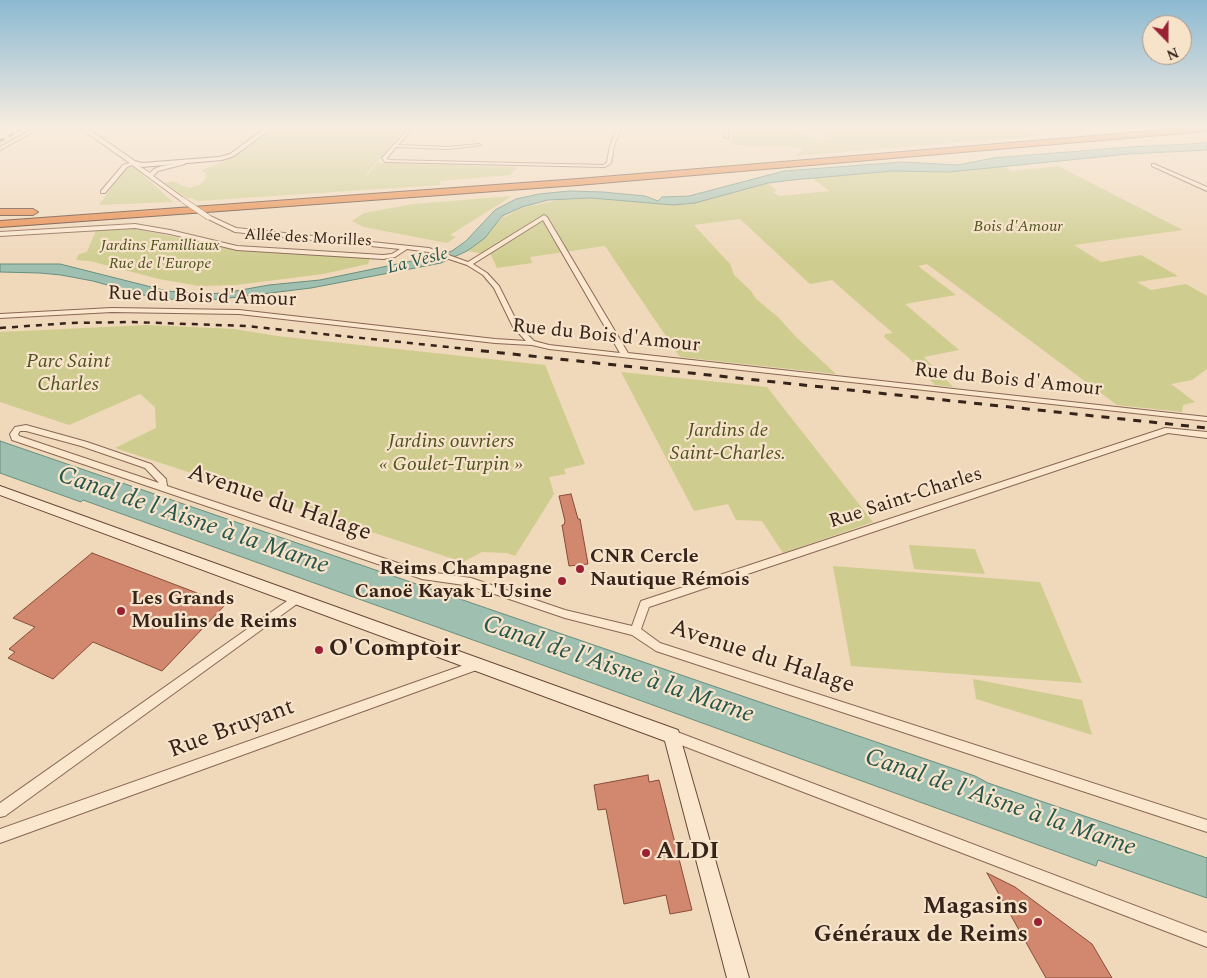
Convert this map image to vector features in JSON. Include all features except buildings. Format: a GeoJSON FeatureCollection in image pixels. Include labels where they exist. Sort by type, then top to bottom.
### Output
{"type":"FeatureCollection","features":[{"type":"Feature","properties":{"kind":"highway"},"geometry":{"type":"LineString","coordinates":[[0,224],[639,174]]}},
{"type":"Feature","properties":{"kind":"highway"},"geometry":{"type":"LineString","coordinates":[[0,212],[148,212],[678,174]]}},
{"type":"Feature","properties":{"kind":"highway"},"geometry":{"type":"LineString","coordinates":[[0,219],[122,211]]}},
{"type":"Feature","properties":{"kind":"main road"},"geometry":{"type":"LineString","coordinates":[[0,490],[672,736],[738,978]]}},
{"type":"Feature","properties":{"kind":"street"},"geometry":{"type":"LineString","coordinates":[[103,192],[119,174]]}},
{"type":"Feature","properties":{"kind":"street"},"geometry":{"type":"LineString","coordinates":[[1173,174],[1207,189]]}},
{"type":"Feature","properties":{"kind":"street"},"geometry":{"type":"LineString","coordinates":[[151,175],[208,217],[235,230],[429,250],[469,264],[485,274],[497,286],[516,327],[532,343]]}},
{"type":"Feature","properties":{"kind":"street"},"geometry":{"type":"LineString","coordinates":[[469,264],[544,217],[625,355]]}},
{"type":"Feature","properties":{"kind":"street","name":"Allée des Morilles"},"geometry":{"type":"LineString","coordinates":[[0,234],[135,226],[170,232],[237,248],[384,257],[399,254],[404,248]]}},
{"type":"Feature","properties":{"kind":"street","name":"Rue du Bois d'Amour"},"geometry":{"type":"LineString","coordinates":[[0,316],[119,310],[239,312],[495,341],[532,343],[549,348],[1207,419]]}},
{"type":"Feature","properties":{"kind":"street","name":"Avenue du Halage"},"geometry":{"type":"LineString","coordinates":[[163,486],[163,481],[148,466],[84,444],[26,428],[18,429],[14,434],[15,438],[163,486],[422,575],[471,582],[592,623],[628,632],[656,646],[1207,826]]}},
{"type":"Feature","properties":{"kind":"street","name":"Rue Saint-Charles"},"geometry":{"type":"LineString","coordinates":[[628,632],[645,604],[1168,430],[1207,435]]}},
{"type":"Feature","properties":{"kind":"street"},"geometry":{"type":"LineString","coordinates":[[0,811],[297,598]]}},
{"type":"Feature","properties":{"kind":"street","name":"Rue Bruyant"},"geometry":{"type":"LineString","coordinates":[[0,836],[478,665]]}},
{"type":"Feature","properties":{"kind":"street"},"geometry":{"type":"LineString","coordinates":[[672,736],[1207,940]]}},
{"type":"Feature","properties":{"kind":"green space"},"geometry":{"type":"Polygon","coordinates":[[[122,174],[141,174],[173,202],[99,205],[122,174]]]}},
{"type":"Feature","properties":{"kind":"green space"},"geometry":{"type":"Polygon","coordinates":[[[206,174],[511,174],[440,181],[441,185],[198,201],[187,198],[165,183],[172,181],[189,188],[199,185],[206,179],[206,174]]]}},
{"type":"Feature","properties":{"kind":"green space","name":"Bois d'Amour"},"geometry":{"type":"Polygon","coordinates":[[[862,174],[1073,174],[1183,230],[1074,245],[1101,262],[1141,255],[1178,276],[1137,282],[1151,290],[1186,284],[1207,296],[1207,369],[1192,380],[1171,384],[1195,402],[1183,405],[1182,412],[1117,405],[927,264],[918,266],[956,295],[905,304],[959,350],[924,357],[953,387],[935,385],[908,357],[884,337],[885,334],[893,333],[832,280],[810,284],[740,219],[694,225],[730,264],[734,275],[751,291],[756,299],[778,317],[796,337],[836,374],[680,357],[605,246],[530,257],[532,263],[497,268],[491,255],[467,251],[485,238],[503,216],[505,217],[521,208],[558,200],[601,198],[673,205],[695,203],[768,183],[777,191],[773,192],[779,196],[829,191],[812,178],[862,174]]]}},
{"type":"Feature","properties":{"kind":"green space"},"geometry":{"type":"Polygon","coordinates":[[[512,196],[450,235],[456,237],[447,243],[363,227],[352,221],[364,213],[413,204],[512,196]]]}},
{"type":"Feature","properties":{"kind":"green space","name":"Jardins Familliaux Rue de l'Europe"},"geometry":{"type":"Polygon","coordinates":[[[131,228],[232,249],[370,258],[368,264],[323,274],[236,285],[199,286],[159,279],[90,261],[76,260],[79,254],[87,252],[96,230],[131,228]]]}},
{"type":"Feature","properties":{"kind":"green space","name":"Jardins ouvriers « Goulet-Turpin »"},"geometry":{"type":"Polygon","coordinates":[[[147,325],[234,329],[277,336],[545,365],[585,464],[564,469],[566,474],[549,477],[554,494],[515,556],[507,553],[482,552],[463,562],[115,448],[156,428],[155,407],[140,394],[69,425],[0,402],[0,332],[147,325]]]}},
{"type":"Feature","properties":{"kind":"green space","name":"Jardins de Saint-Charles."},"geometry":{"type":"Polygon","coordinates":[[[621,372],[767,387],[873,522],[783,553],[762,521],[736,520],[728,504],[694,511],[621,372]]]}},
{"type":"Feature","properties":{"kind":"green space"},"geometry":{"type":"Polygon","coordinates":[[[909,545],[975,549],[985,574],[914,569],[909,545]]]}},
{"type":"Feature","properties":{"kind":"green space"},"geometry":{"type":"Polygon","coordinates":[[[833,566],[1040,582],[1082,683],[851,666],[833,566]]]}},
{"type":"Feature","properties":{"kind":"green space"},"geometry":{"type":"Polygon","coordinates":[[[973,679],[1082,700],[1092,735],[976,699],[973,679]]]}},
{"type":"Feature","properties":{"kind":"water","name":"La Vesle"},"geometry":{"type":"Polygon","coordinates":[[[774,174],[863,174],[768,183],[695,203],[673,205],[591,198],[548,200],[522,207],[502,216],[485,238],[467,251],[441,263],[311,288],[221,299],[184,301],[143,295],[93,281],[61,275],[0,272],[0,264],[60,264],[167,291],[204,294],[224,293],[269,285],[320,280],[452,251],[466,241],[495,210],[516,199],[539,194],[569,191],[603,192],[645,196],[658,201],[662,197],[689,196],[774,174]]]}},
{"type":"Feature","properties":{"kind":"water","name":"Canal de l'Aisne à la Marne"},"geometry":{"type":"Polygon","coordinates":[[[0,441],[975,776],[988,783],[1207,858],[1207,898],[1098,860],[1096,866],[83,500],[81,502],[0,473],[0,441]]]}},
{"type":"Feature","properties":{"kind":"railway"},"geometry":{"type":"LineString","coordinates":[[0,328],[70,323],[132,322],[246,326],[477,350]]}},
{"type":"Feature","properties":{"kind":"railway"},"geometry":{"type":"LineString","coordinates":[[465,349],[1207,428]]}},
{"type":"Feature","properties":{"kind":"place","name":"CNR Cercle Nautique Rémois"},"geometry":{"type":"Point","coordinates":[580,569]}},
{"type":"Feature","properties":{"kind":"place","name":"Reims Champagne Canoë Kayak L'Usine"},"geometry":{"type":"Point","coordinates":[562,581]}},
{"type":"Feature","properties":{"kind":"place","name":"Les Grands Moulins de Reims"},"geometry":{"type":"Point","coordinates":[121,611]}},
{"type":"Feature","properties":{"kind":"place","name":"O'Comptoir"},"geometry":{"type":"Point","coordinates":[319,650]}},
{"type":"Feature","properties":{"kind":"place","name":"ALDI"},"geometry":{"type":"Point","coordinates":[646,853]}},
{"type":"Feature","properties":{"kind":"place","name":"Magasins Généraux de Reims"},"geometry":{"type":"Point","coordinates":[1038,922]}},
{"type":"Feature","properties":{"kind":"park label","name":"Parc Saint Charles"},"geometry":{"type":"Point","coordinates":[68,374]}}]}
